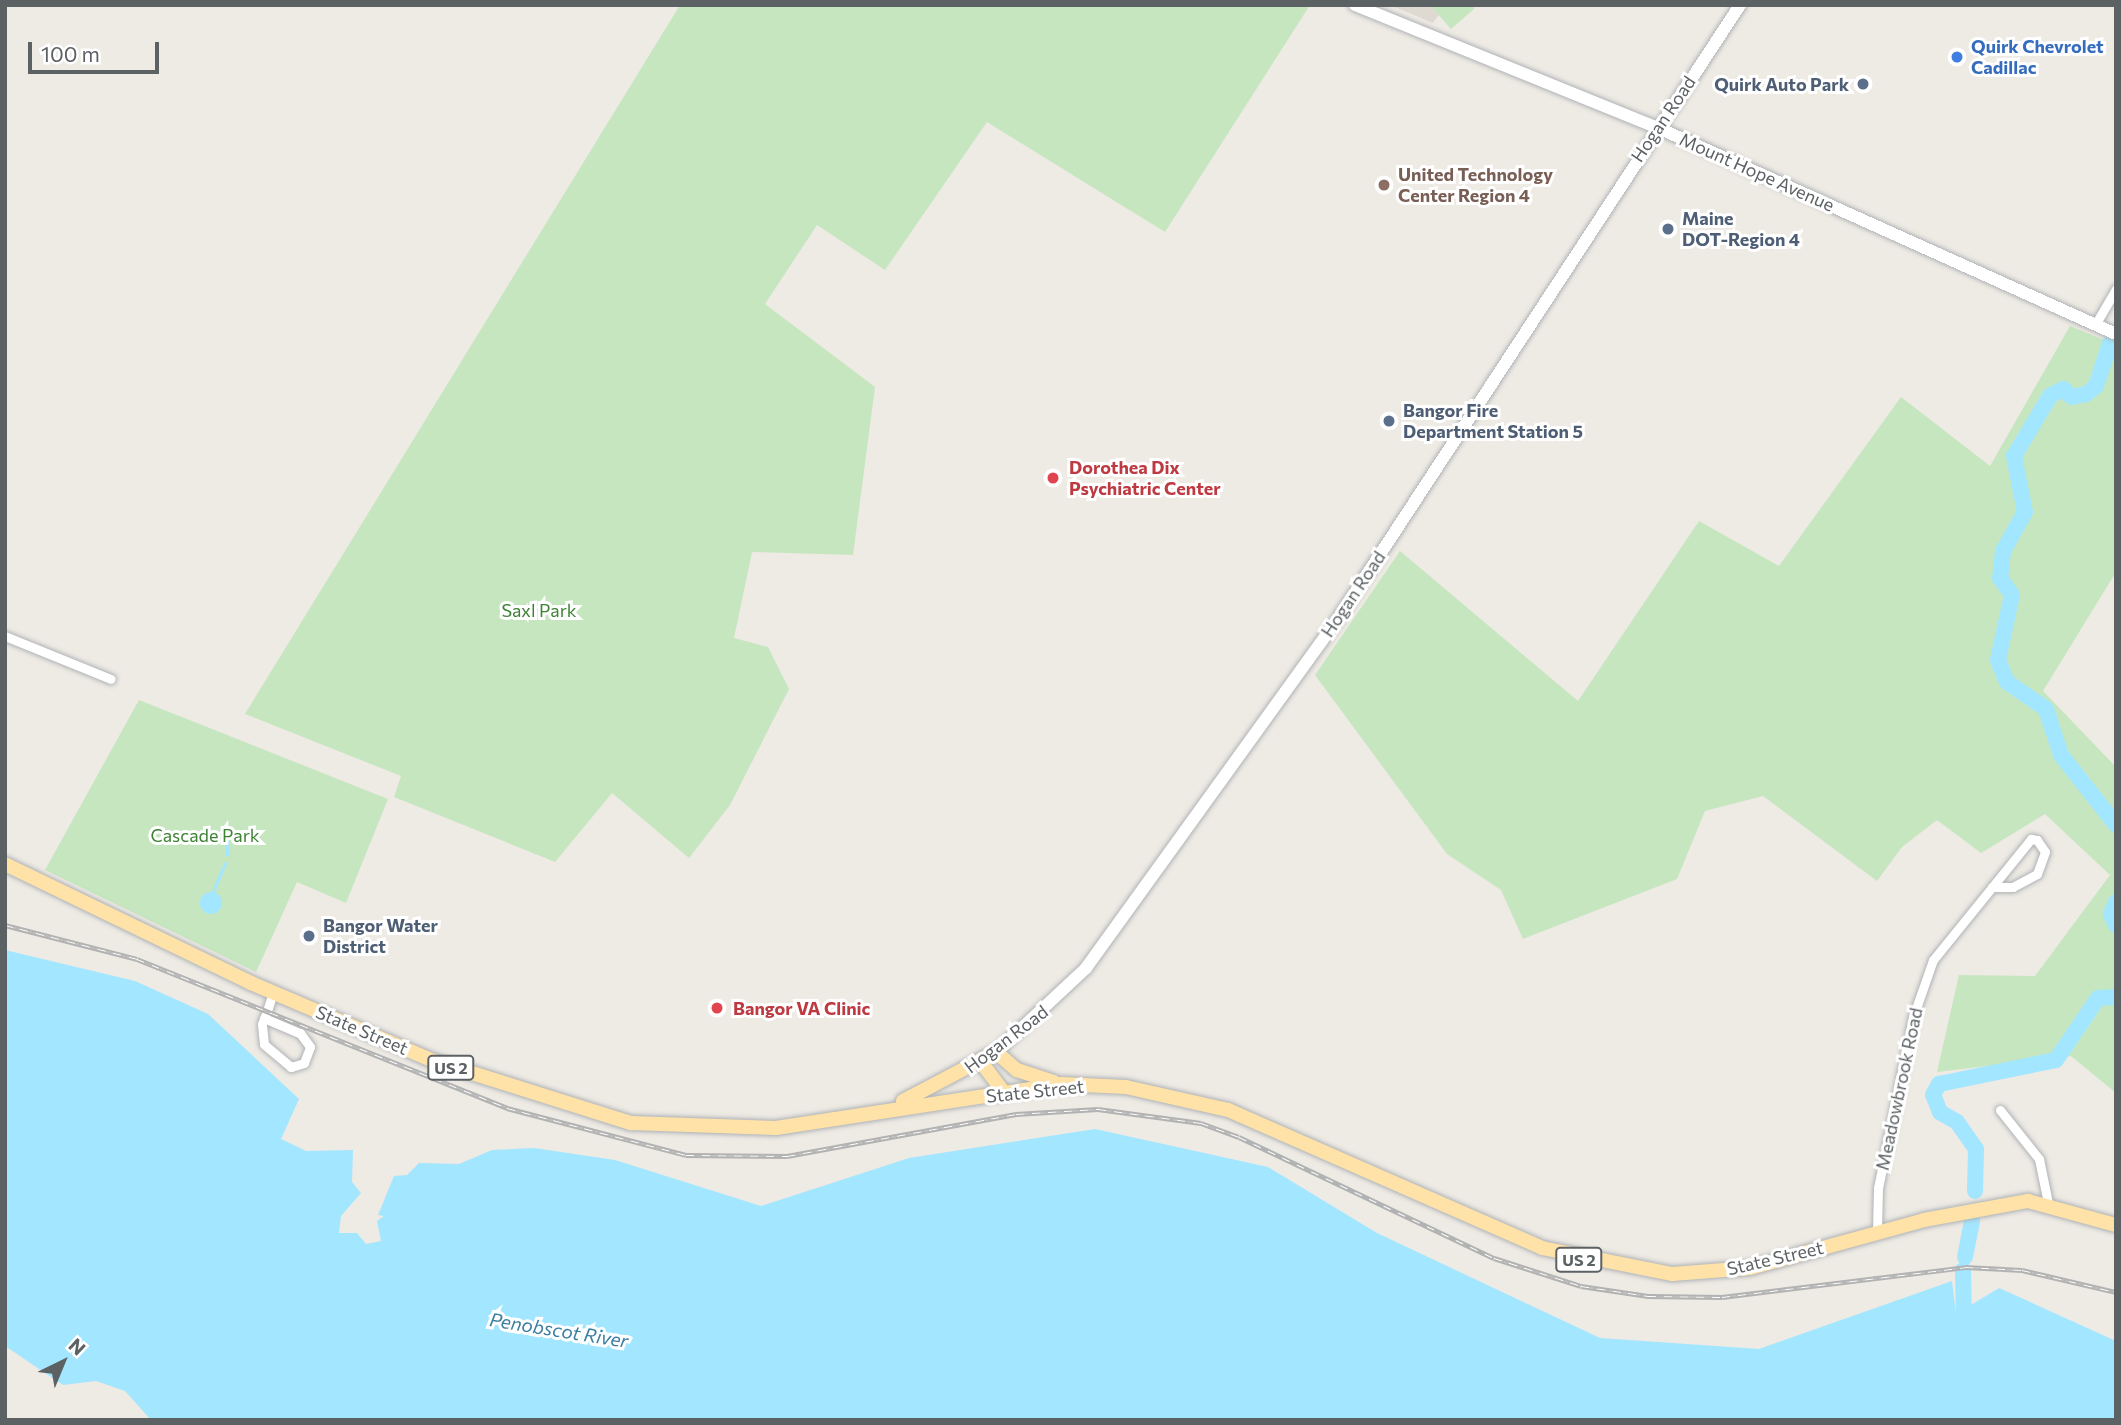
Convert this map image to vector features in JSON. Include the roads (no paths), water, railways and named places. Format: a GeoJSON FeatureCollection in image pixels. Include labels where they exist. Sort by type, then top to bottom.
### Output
{"type":"FeatureCollection","features":[{"type":"Feature","properties":{"kind":"main road","name":"Mount Hope Avenue"},"geometry":{"type":"LineString","coordinates":[[1355,5],[1656,127],[2116,334]]}},
{"type":"Feature","properties":{"kind":"main road","name":"Hogan Road"},"geometry":{"type":"LineString","coordinates":[[887,1107],[981,1062],[996,1052],[1086,968],[1341,614],[1656,127],[1740,5]]}},
{"type":"Feature","properties":{"kind":"main road","name":"State Street"},"geometry":{"type":"LineString","coordinates":[[5,864],[273,992],[474,1077],[631,1123],[776,1128],[887,1107],[1062,1084],[1139,1089],[1228,1110],[1500,1234],[1611,1267],[1672,1274],[1740,1269],[1877,1231],[2013,1203],[2048,1203],[2116,1225]]}},
{"type":"Feature","properties":{"kind":"main road"},"geometry":{"type":"LineString","coordinates":[[996,1052],[1017,1070],[1062,1084]]}},
{"type":"Feature","properties":{"kind":"main road"},"geometry":{"type":"LineString","coordinates":[[981,1062],[1004,1093]]}},
{"type":"Feature","properties":{"kind":"street"},"geometry":{"type":"LineString","coordinates":[[2095,325],[2116,289]]}},
{"type":"Feature","properties":{"kind":"street"},"geometry":{"type":"LineString","coordinates":[[5,636],[111,679]]}},
{"type":"Feature","properties":{"kind":"street","name":"Meadowbrook Road"},"geometry":{"type":"LineString","coordinates":[[1877,1231],[1878,1188],[1913,1017],[1933,960],[1992,887],[2031,839],[2037,840],[2045,852],[2038,874],[2013,887],[1992,887]]}},
{"type":"Feature","properties":{"kind":"street"},"geometry":{"type":"LineString","coordinates":[[264,1018],[300,1033],[310,1047],[304,1063],[291,1067],[264,1044],[264,1018],[273,992]]}},
{"type":"Feature","properties":{"kind":"street"},"geometry":{"type":"LineString","coordinates":[[2000,1110],[2039,1159],[2048,1203]]}},
{"type":"Feature","properties":{"kind":"water"},"geometry":{"type":"Polygon","coordinates":[[[207,892],[215,892],[222,899],[222,907],[215,914],[207,914],[200,907],[200,899],[207,892]]]}},
{"type":"Feature","properties":{"kind":"water","name":"Penobscot River"},"geometry":{"type":"Polygon","coordinates":[[[5,950],[135,981],[208,1014],[299,1099],[281,1139],[306,1151],[353,1150],[352,1182],[361,1193],[341,1216],[339,1233],[357,1233],[366,1244],[381,1241],[377,1221],[384,1216],[378,1215],[394,1176],[407,1175],[419,1163],[459,1164],[492,1150],[534,1148],[615,1160],[761,1206],[909,1158],[1095,1129],[1268,1167],[1377,1233],[1600,1338],[1759,1349],[1952,1281],[1956,1314],[1999,1288],[2116,1341],[2116,1420],[151,1420],[125,1391],[96,1381],[63,1385],[5,1346],[5,950]]]}},
{"type":"Feature","properties":{"kind":"waterway"},"geometry":{"type":"LineString","coordinates":[[2110,343],[2096,386],[2086,394],[2072,397],[2063,389],[2050,396],[2014,456],[2025,512],[2003,551],[2000,578],[2012,595],[1998,660],[2007,682],[2046,709],[2061,755],[2116,825]]}},
{"type":"Feature","properties":{"kind":"waterway"},"geometry":{"type":"LineString","coordinates":[[227,830],[227,855]]}},
{"type":"Feature","properties":{"kind":"waterway"},"geometry":{"type":"LineString","coordinates":[[212,894],[225,864]]}},
{"type":"Feature","properties":{"kind":"waterway"},"geometry":{"type":"LineString","coordinates":[[2116,902],[2111,914],[2116,925]]}},
{"type":"Feature","properties":{"kind":"waterway"},"geometry":{"type":"LineString","coordinates":[[1975,1191],[1976,1149],[1957,1122],[1940,1112],[1933,1095],[1939,1084],[2056,1060],[2098,998],[2116,997]]}},
{"type":"Feature","properties":{"kind":"waterway"},"geometry":{"type":"LineString","coordinates":[[1965,1257],[1972,1221]]}},
{"type":"Feature","properties":{"kind":"waterway"},"geometry":{"type":"LineString","coordinates":[[1963,1270],[1964,1325]]}},
{"type":"Feature","properties":{"kind":"railway"},"geometry":{"type":"LineString","coordinates":[[5,925],[137,959],[507,1108],[686,1155],[787,1156],[1016,1114],[1098,1109],[1201,1123],[1239,1137],[1494,1258],[1581,1286],[1648,1296],[1722,1297],[1965,1267],[2022,1270],[2116,1292]]}},
{"type":"Feature","properties":{"kind":"place","name":"Quirk Chevrolet Cadillac"},"geometry":{"type":"Point","coordinates":[1957,57]}},
{"type":"Feature","properties":{"kind":"place","name":"Quirk Auto Park"},"geometry":{"type":"Point","coordinates":[1863,84]}},
{"type":"Feature","properties":{"kind":"place","name":"United Technology Center Region 4"},"geometry":{"type":"Point","coordinates":[1384,185]}},
{"type":"Feature","properties":{"kind":"place","name":"Maine DOT-Region 4"},"geometry":{"type":"Point","coordinates":[1668,229]}},
{"type":"Feature","properties":{"kind":"place","name":"Bangor Fire Department Station 5"},"geometry":{"type":"Point","coordinates":[1389,421]}},
{"type":"Feature","properties":{"kind":"place","name":"Dorothea Dix Psychiatric Center"},"geometry":{"type":"Point","coordinates":[1053,478]}},
{"type":"Feature","properties":{"kind":"place","name":"Bangor Water District"},"geometry":{"type":"Point","coordinates":[309,936]}},
{"type":"Feature","properties":{"kind":"place","name":"Bangor VA Clinic"},"geometry":{"type":"Point","coordinates":[717,1008]}},
{"type":"Feature","properties":{"kind":"park label","name":"Saxl Park"},"geometry":{"type":"Point","coordinates":[539,610]}},
{"type":"Feature","properties":{"kind":"park label","name":"Cascade Park"},"geometry":{"type":"Point","coordinates":[205,835]}}]}
